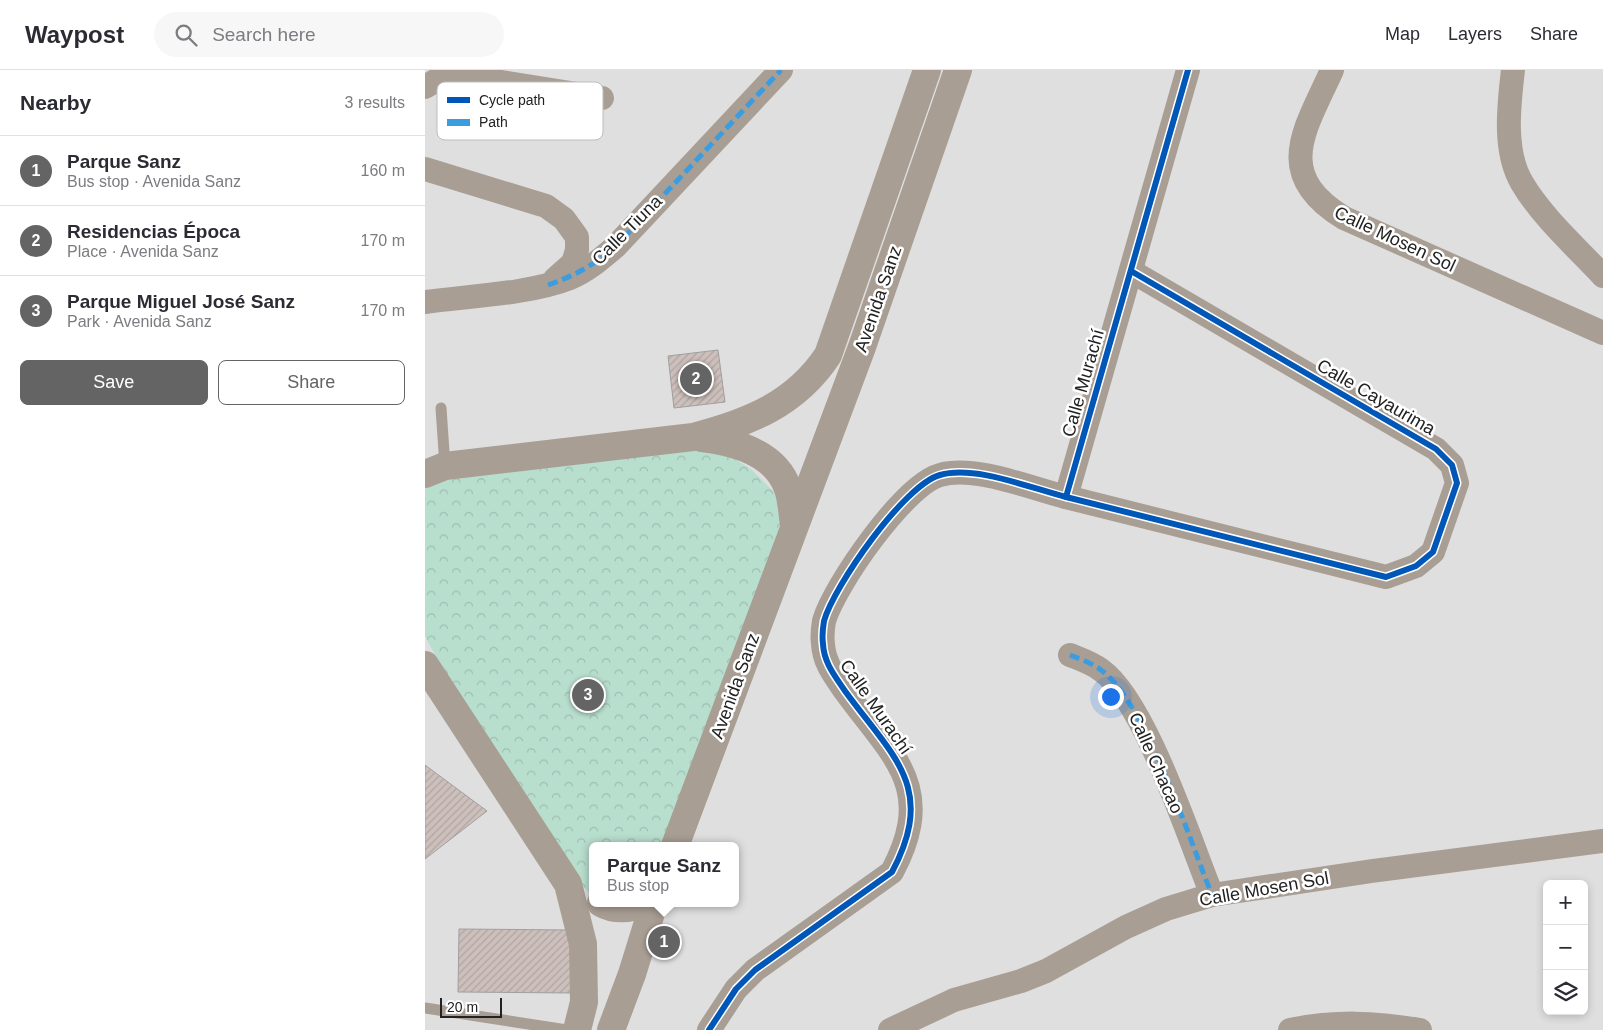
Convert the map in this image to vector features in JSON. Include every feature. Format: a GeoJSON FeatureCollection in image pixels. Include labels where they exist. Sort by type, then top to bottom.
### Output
{"type":"FeatureCollection","features":[{"type":"Feature","properties":{"kind":"street","name":"Calle Tiuna"},"geometry":{"type":"LineString","coordinates":[[425,302],[548,285],[572,277],[594,264],[615,247],[781,70]]}},
{"type":"Feature","properties":{"kind":"street","name":"Avenida Sanz"},"geometry":{"type":"LineString","coordinates":[[432,469],[693,437],[731,428],[768,412],[817,371],[827,355],[927,70]]}},
{"type":"Feature","properties":{"kind":"street","name":"Avenida Sanz"},"geometry":{"type":"LineString","coordinates":[[676,842],[862,347],[958,70]]}},
{"type":"Feature","properties":{"kind":"street","name":"Calle Murachí"},"geometry":{"type":"LineString","coordinates":[[709,1030],[720,1010],[755,970],[892,872],[903,852],[910,830],[912,806],[907,782],[897,759],[829,669],[823,645],[824,622],[837,594],[880,527],[901,502],[924,482],[939,475],[959,472],[983,475],[1065,497],[1188,70]]}},
{"type":"Feature","properties":{"kind":"street","name":"Calle Mosen Sol"},"geometry":{"type":"LineString","coordinates":[[1332,70],[1300,142],[1300,161],[1305,180],[1324,206],[1344,218],[1600,331]]}},
{"type":"Feature","properties":{"kind":"street"},"geometry":{"type":"LineString","coordinates":[[1513,70],[1509,119],[1512,154],[1522,182],[1547,215],[1603,276]]}},
{"type":"Feature","properties":{"kind":"street"},"geometry":{"type":"LineString","coordinates":[[425,87],[441,78],[469,76],[505,82]]}},
{"type":"Feature","properties":{"kind":"street"},"geometry":{"type":"LineString","coordinates":[[425,169],[546,206],[564,219],[577,237],[577,250],[573,263],[548,285]]}},
{"type":"Feature","properties":{"kind":"street","name":"Calle Cayaurima"},"geometry":{"type":"LineString","coordinates":[[1065,497],[1386,577],[1416,566],[1433,552],[1457,483],[1451,465],[1435,449],[1131,271]]}},
{"type":"Feature","properties":{"kind":"street","name":"Avenida Sanz"},"geometry":{"type":"LineString","coordinates":[[693,437],[718,440],[753,450],[777,467],[789,491],[795,526]]}},
{"type":"Feature","properties":{"kind":"street","name":"Calle Chacao"},"geometry":{"type":"LineString","coordinates":[[1070,654],[1101,670],[1123,693],[1152,746],[1212,895]]}},
{"type":"Feature","properties":{"kind":"street"},"geometry":{"type":"LineString","coordinates":[[425,666],[568,884],[583,944],[584,1002],[577,1030]]}},
{"type":"Feature","properties":{"kind":"street","name":"Calle Mosen Sol"},"geometry":{"type":"LineString","coordinates":[[890,1030],[955,1000],[1021,982],[1046,971],[1126,927],[1166,909],[1212,895],[1372,871],[1603,841]]}},
{"type":"Feature","properties":{"kind":"street"},"geometry":{"type":"LineString","coordinates":[[568,884],[589,897]]}},
{"type":"Feature","properties":{"kind":"street"},"geometry":{"type":"LineString","coordinates":[[617,907],[636,907]]}},
{"type":"Feature","properties":{"kind":"street"},"geometry":{"type":"LineString","coordinates":[[611,1030],[632,974],[653,907]]}},
{"type":"Feature","properties":{"kind":"street"},"geometry":{"type":"LineString","coordinates":[[1290,1030],[1328,1023],[1350,1022],[1420,1030]]}},
{"type":"Feature","properties":{"kind":"lane"},"geometry":{"type":"LineString","coordinates":[[432,469],[441,408]]}},
{"type":"Feature","properties":{"kind":"lane"},"geometry":{"type":"LineString","coordinates":[[425,1008],[567,1030]]}},
{"type":"Feature","properties":{"kind":"green space"},"geometry":{"type":"Polygon","coordinates":[[[695,447],[732,457],[752,470],[777,495],[786,520],[666,842],[589,842],[589,892],[583,887],[470,722],[425,636],[425,488],[440,478],[695,447]]]}},
{"type":"Feature","properties":{"kind":"building"},"geometry":{"type":"Polygon","coordinates":[[[718,350],[725,402],[674,408],[668,356],[718,350]]]}},
{"type":"Feature","properties":{"kind":"building"},"geometry":{"type":"Polygon","coordinates":[[[425,765],[487,811],[425,859],[425,765]]]}},
{"type":"Feature","properties":{"kind":"building"},"geometry":{"type":"Polygon","coordinates":[[[459,929],[573,930],[573,993],[458,992],[459,929]]]}},
{"type":"Feature","properties":{"kind":"marked path"},"geometry":{"type":"LineString","coordinates":[[548,285],[583,269],[615,247],[781,70]]}},
{"type":"Feature","properties":{"kind":"marked path"},"geometry":{"type":"LineString","coordinates":[[1070,655],[1090,663],[1101,670],[1117,686],[1134,711],[1165,774],[1212,895]]}},
{"type":"Feature","properties":{"kind":"cycle path"},"geometry":{"type":"LineString","coordinates":[[709,1030],[736,989],[755,970],[892,872],[905,843],[910,817],[910,795],[903,774],[893,755],[845,691],[825,657],[823,641],[824,621],[841,585],[890,516],[925,483],[940,475],[954,473],[986,475],[1066,497],[1188,70]]}},
{"type":"Feature","properties":{"kind":"cycle path"},"geometry":{"type":"LineString","coordinates":[[1066,497],[1386,577],[1416,566],[1433,552],[1457,483],[1452,465],[1436,449],[1131,271]]}},
{"type":"Feature","properties":{"kind":"place","name":"Residencias Época"},"geometry":{"type":"Point","coordinates":[696,379]}},
{"type":"Feature","properties":{"kind":"place","name":"Parque Miguel José Sanz"},"geometry":{"type":"Point","coordinates":[588,695]}},
{"type":"Feature","properties":{"kind":"place","name":"Parque Sanz"},"geometry":{"type":"Point","coordinates":[664,942]}}]}
